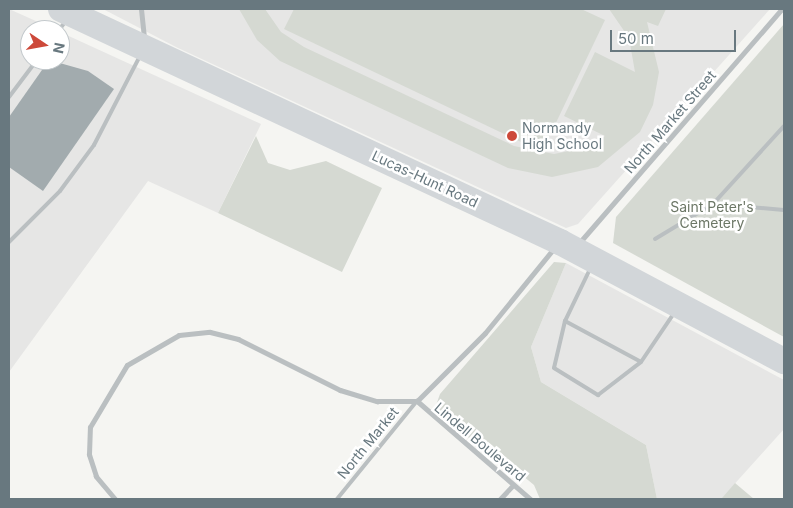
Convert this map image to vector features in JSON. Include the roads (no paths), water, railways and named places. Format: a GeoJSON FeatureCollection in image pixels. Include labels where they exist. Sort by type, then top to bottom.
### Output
{"type":"FeatureCollection","features":[{"type":"Feature","properties":{"kind":"main road","name":"Lucas-Hunt Road"},"geometry":{"type":"LineString","coordinates":[[64,17],[144,48],[576,250],[784,361]]}},
{"type":"Feature","properties":{"kind":"street"},"geometry":{"type":"LineString","coordinates":[[141,9],[144,48]]}},
{"type":"Feature","properties":{"kind":"street","name":"North Market Street"},"geometry":{"type":"LineString","coordinates":[[417,401],[485,333],[576,250],[782,9]]}},
{"type":"Feature","properties":{"kind":"street"},"geometry":{"type":"LineString","coordinates":[[116,499],[96,476],[89,454],[90,427],[127,365],[179,335],[210,332],[238,339],[340,390],[377,401],[417,401]]}},
{"type":"Feature","properties":{"kind":"street","name":"Lindell Boulevard"},"geometry":{"type":"LineString","coordinates":[[417,401],[530,499]]}},
{"type":"Feature","properties":{"kind":"street"},"geometry":{"type":"LineString","coordinates":[[500,499],[513,485]]}},
{"type":"Feature","properties":{"kind":"lane"},"geometry":{"type":"LineString","coordinates":[[9,242],[60,191],[94,145],[144,48]]}},
{"type":"Feature","properties":{"kind":"lane"},"geometry":{"type":"LineString","coordinates":[[9,97],[29,70]]}},
{"type":"Feature","properties":{"kind":"lane"},"geometry":{"type":"LineString","coordinates":[[655,239],[713,204],[784,126]]}},
{"type":"Feature","properties":{"kind":"lane"},"geometry":{"type":"LineString","coordinates":[[713,204],[784,210]]}},
{"type":"Feature","properties":{"kind":"lane"},"geometry":{"type":"LineString","coordinates":[[576,250],[565,321],[554,368],[598,395],[641,362],[679,305]]}},
{"type":"Feature","properties":{"kind":"lane"},"geometry":{"type":"LineString","coordinates":[[565,321],[641,362]]}},
{"type":"Feature","properties":{"kind":"lane","name":"North Market"},"geometry":{"type":"LineString","coordinates":[[337,499],[417,401]]}},
{"type":"Feature","properties":{"kind":"place","name":"Normandy High School"},"geometry":{"type":"Point","coordinates":[512,136]}},
{"type":"Feature","properties":{"kind":"park label","name":"Saint Peter's Cemetery"},"geometry":{"type":"Point","coordinates":[712,216]}}]}
